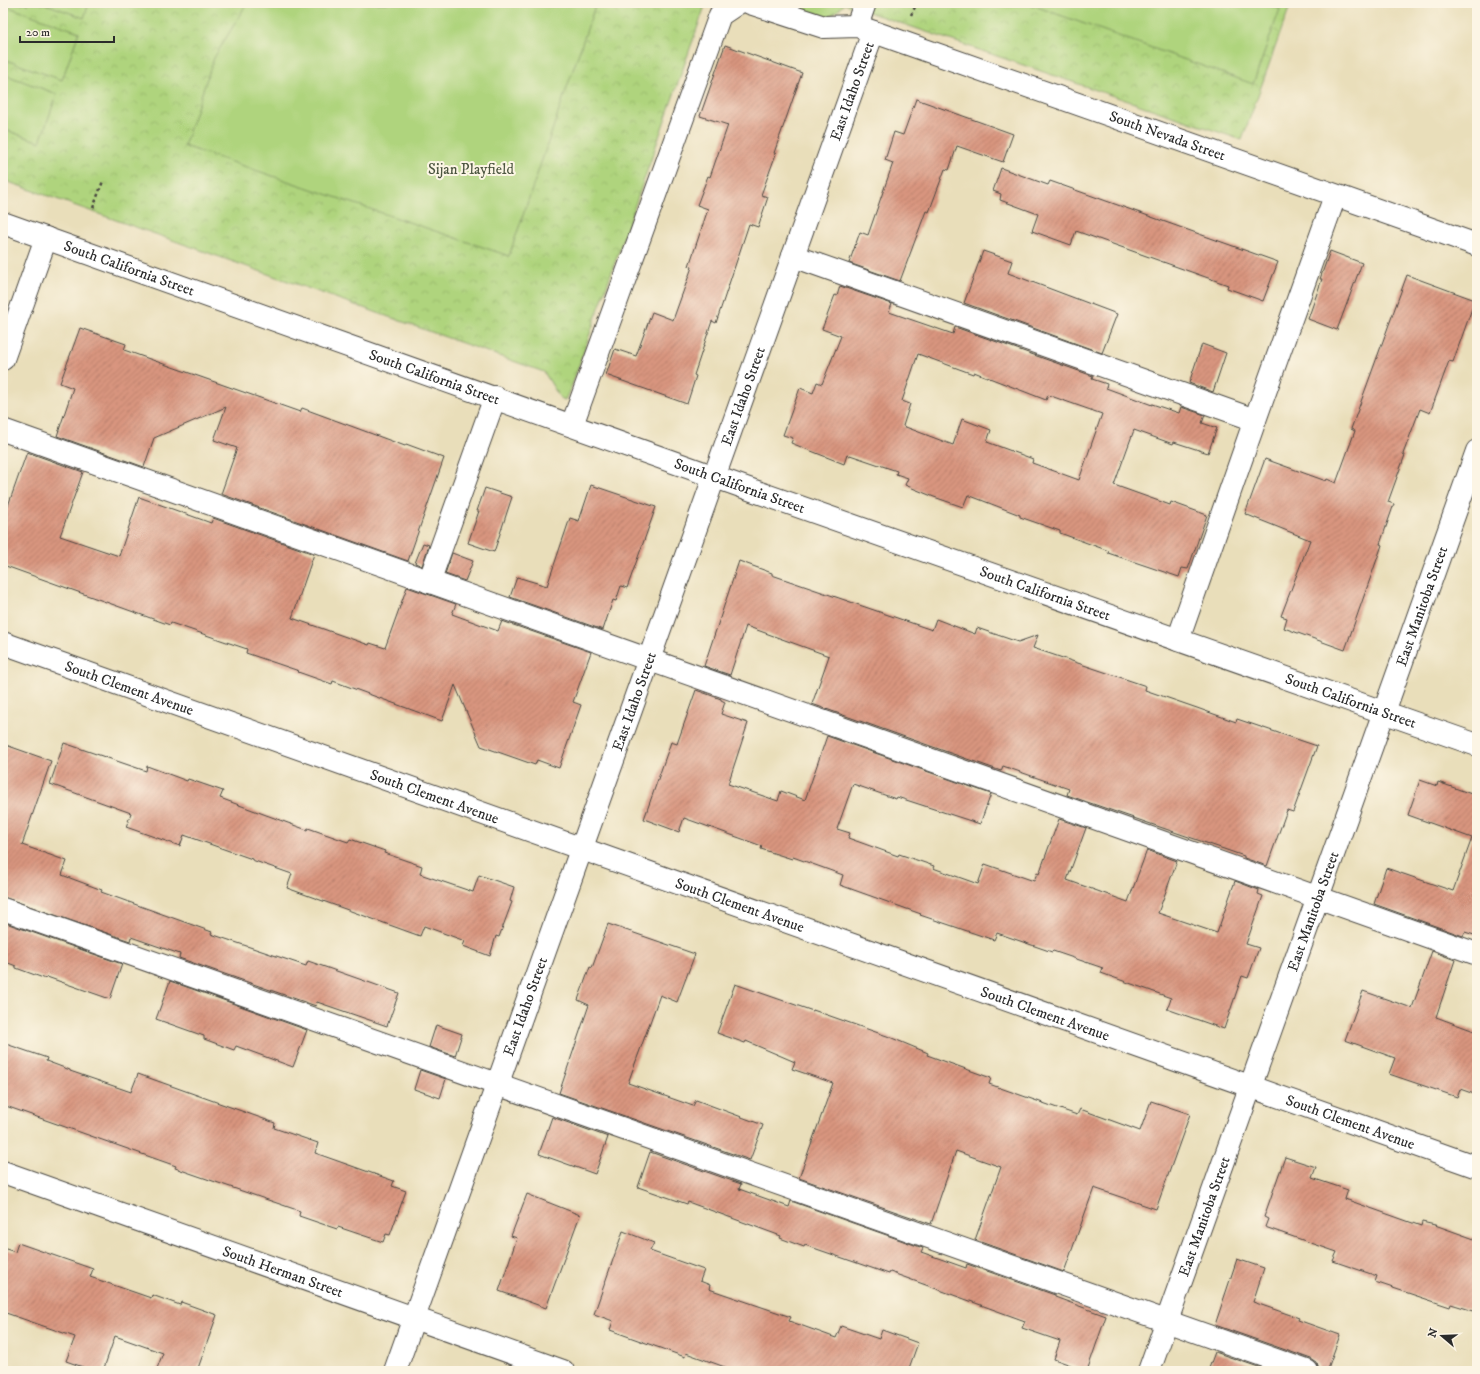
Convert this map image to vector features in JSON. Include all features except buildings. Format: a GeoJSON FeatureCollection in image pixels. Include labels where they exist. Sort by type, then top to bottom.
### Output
{"type":"FeatureCollection","features":[{"type":"Feature","properties":{"kind":"street"},"geometry":{"type":"LineString","coordinates":[[572,425],[720,15],[738,3]]}},
{"type":"Feature","properties":{"kind":"street"},"geometry":{"type":"LineString","coordinates":[[750,3],[824,27],[865,29]]}},
{"type":"Feature","properties":{"kind":"street","name":"East Idaho Street"},"geometry":{"type":"LineString","coordinates":[[395,1371],[793,256],[865,29],[866,3]]}},
{"type":"Feature","properties":{"kind":"street","name":"South Nevada Street"},"geometry":{"type":"LineString","coordinates":[[865,29],[1477,245]]}},
{"type":"Feature","properties":{"kind":"street"},"geometry":{"type":"LineString","coordinates":[[1178,640],[1335,196]]}},
{"type":"Feature","properties":{"kind":"street","name":"South California Street"},"geometry":{"type":"LineString","coordinates":[[3,223],[1477,745]]}},
{"type":"Feature","properties":{"kind":"street"},"geometry":{"type":"LineString","coordinates":[[3,359],[46,238]]}},
{"type":"Feature","properties":{"kind":"street"},"geometry":{"type":"LineString","coordinates":[[793,256],[1255,420]]}},
{"type":"Feature","properties":{"kind":"street"},"geometry":{"type":"LineString","coordinates":[[429,582],[495,397]]}},
{"type":"Feature","properties":{"kind":"street"},"geometry":{"type":"LineString","coordinates":[[3,430],[648,661],[1477,954]]}},
{"type":"Feature","properties":{"kind":"street","name":"East Manitoba Street"},"geometry":{"type":"LineString","coordinates":[[1149,1371],[1477,451]]}},
{"type":"Feature","properties":{"kind":"street","name":"South Clement Avenue"},"geometry":{"type":"LineString","coordinates":[[3,643],[1477,1167]]}},
{"type":"Feature","properties":{"kind":"street"},"geometry":{"type":"LineString","coordinates":[[3,909],[1307,1371]]}},
{"type":"Feature","properties":{"kind":"street","name":"South Herman Street"},"geometry":{"type":"LineString","coordinates":[[3,1172],[563,1371]]}},
{"type":"Feature","properties":{"kind":"path"},"geometry":{"type":"LineString","coordinates":[[93,208],[102,181]]}},
{"type":"Feature","properties":{"kind":"green space","name":"Sijan Playfield"},"geometry":{"type":"Polygon","coordinates":[[[3,3],[706,3],[572,385],[565,400],[560,398],[544,372],[3,180],[3,3]]]}},
{"type":"Feature","properties":{"kind":"green space"},"geometry":{"type":"Polygon","coordinates":[[[43,3],[89,3],[84,18],[43,3]]]}},
{"type":"Feature","properties":{"kind":"green space"},"geometry":{"type":"Polygon","coordinates":[[[247,3],[596,3],[509,256],[184,146],[214,58],[247,3]]]}},
{"type":"Feature","properties":{"kind":"green space"},"geometry":{"type":"Polygon","coordinates":[[[787,3],[1291,3],[1242,140],[845,4],[829,18],[787,3]]]}},
{"type":"Feature","properties":{"kind":"green space"},"geometry":{"type":"Polygon","coordinates":[[[1026,3],[1262,3],[1280,9],[1253,84],[1026,3]]]}},
{"type":"Feature","properties":{"kind":"green space"},"geometry":{"type":"Polygon","coordinates":[[[3,5],[79,32],[62,80],[3,59],[3,5]]]}},
{"type":"Feature","properties":{"kind":"green space"},"geometry":{"type":"Polygon","coordinates":[[[3,74],[57,94],[40,142],[3,129],[3,74]]]}}]}
